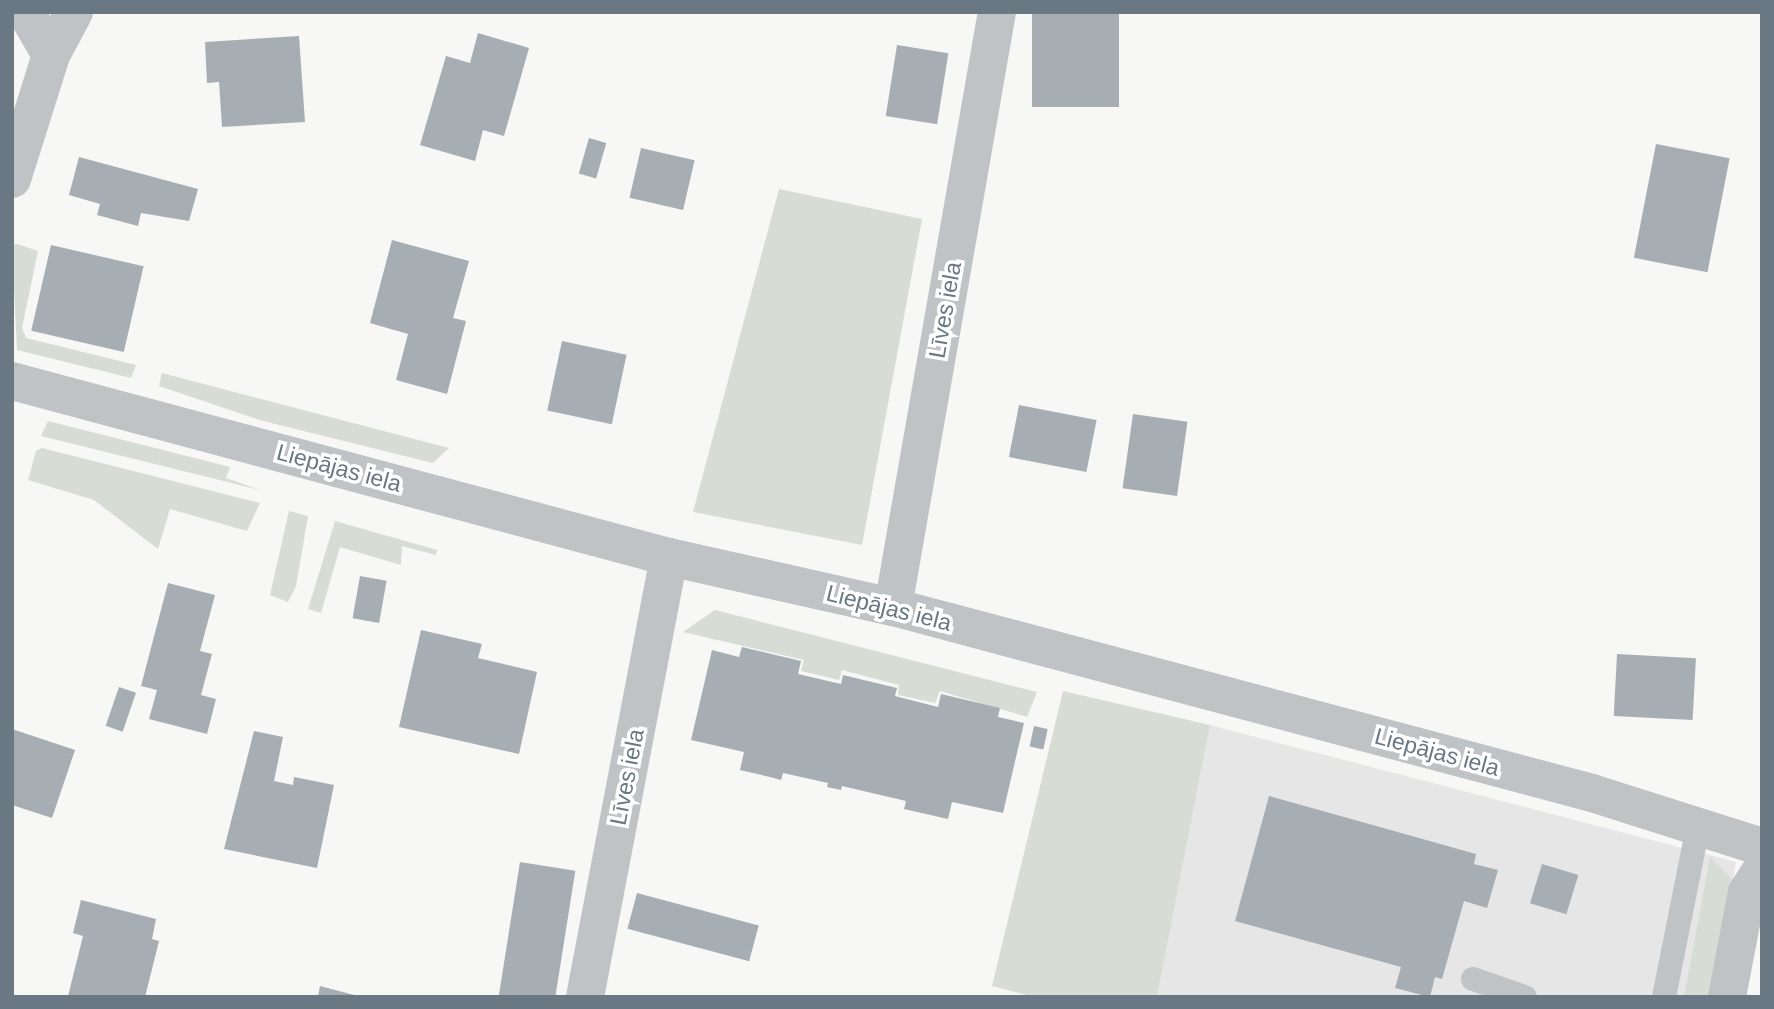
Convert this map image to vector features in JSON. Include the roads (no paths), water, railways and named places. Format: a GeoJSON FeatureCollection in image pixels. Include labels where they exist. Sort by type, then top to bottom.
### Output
{"type":"FeatureCollection","features":[{"type":"Feature","properties":{"kind":"street"},"geometry":{"type":"LineString","coordinates":[[26,12],[51,55]]}},
{"type":"Feature","properties":{"kind":"street"},"geometry":{"type":"LineString","coordinates":[[12,179],[51,55],[74,12]]}},
{"type":"Feature","properties":{"kind":"street","name":"Līves iela"},"geometry":{"type":"LineString","coordinates":[[893,607],[997,12]]}},
{"type":"Feature","properties":{"kind":"street","name":"Liepājas iela"},"geometry":{"type":"LineString","coordinates":[[12,381],[668,557],[893,607],[1578,789],[1762,847]]}},
{"type":"Feature","properties":{"kind":"street","name":"Līves iela"},"geometry":{"type":"LineString","coordinates":[[585,997],[668,557]]}},
{"type":"Feature","properties":{"kind":"street"},"geometry":{"type":"LineString","coordinates":[[1727,997],[1747,892],[1762,869]]}},
{"type":"Feature","properties":{"kind":"lane"},"geometry":{"type":"LineString","coordinates":[[1664,997],[1698,827]]}},
{"type":"Feature","properties":{"kind":"lane"},"geometry":{"type":"LineString","coordinates":[[1473,979],[1525,997]]}}]}
